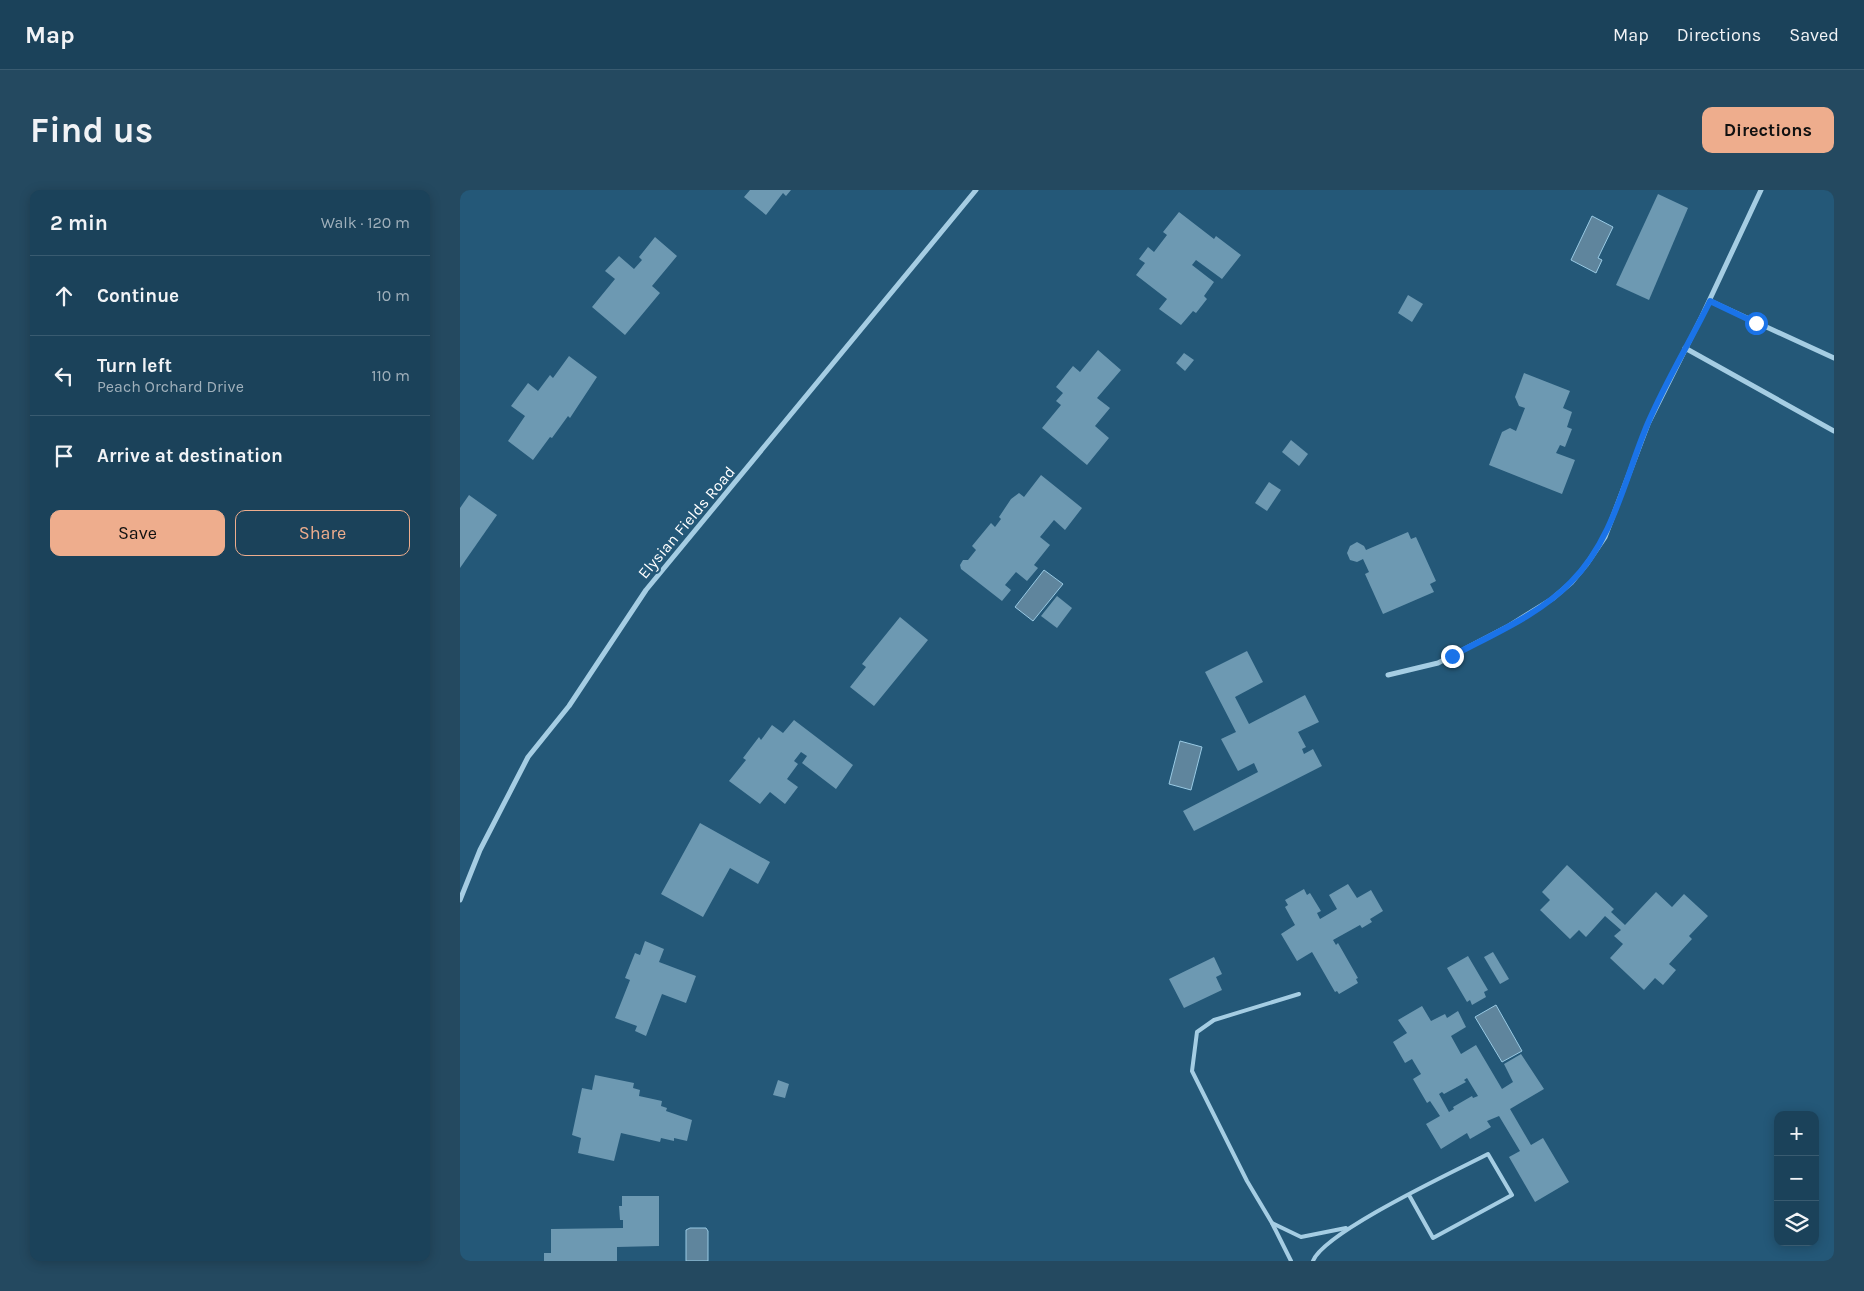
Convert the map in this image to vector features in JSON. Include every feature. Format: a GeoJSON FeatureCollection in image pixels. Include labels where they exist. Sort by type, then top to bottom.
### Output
{"type":"FeatureCollection","features":[{"type":"Feature","properties":{"kind":"street","name":"Elysian Fields Road"},"geometry":{"type":"LineString","coordinates":[[460,900],[480,850],[528,757],[569,706],[646,590],[976,190]]}},
{"type":"Feature","properties":{"kind":"street"},"geometry":{"type":"LineString","coordinates":[[1388,675],[1438,663],[1532,612],[1572,582],[1605,537],[1648,424],[1710,301],[1761,190]]}},
{"type":"Feature","properties":{"kind":"street"},"geometry":{"type":"LineString","coordinates":[[1710,301],[1834,358]]}},
{"type":"Feature","properties":{"kind":"street"},"geometry":{"type":"LineString","coordinates":[[1685,348],[1834,431]]}},
{"type":"Feature","properties":{"kind":"lane"},"geometry":{"type":"LineString","coordinates":[[1291,1261],[1272,1223],[1247,1181],[1192,1071],[1197,1032],[1214,1020],[1299,994]]}},
{"type":"Feature","properties":{"kind":"lane"},"geometry":{"type":"LineString","coordinates":[[1313,1261],[1316,1254],[1346,1228],[1409,1195],[1488,1154],[1512,1194],[1433,1238],[1409,1195]]}},
{"type":"Feature","properties":{"kind":"lane"},"geometry":{"type":"LineString","coordinates":[[1272,1223],[1301,1237],[1346,1228]]}},
{"type":"Feature","properties":{"kind":"water"},"geometry":{"type":"Polygon","coordinates":[[[1592,216],[1613,227],[1598,258],[1602,260],[1596,273],[1571,260],[1592,216]]]}},
{"type":"Feature","properties":{"kind":"water"},"geometry":{"type":"Polygon","coordinates":[[[1044,570],[1063,584],[1033,621],[1015,607],[1044,570]]]}},
{"type":"Feature","properties":{"kind":"water"},"geometry":{"type":"Polygon","coordinates":[[[1180,741],[1202,747],[1191,790],[1169,784],[1180,741]]]}},
{"type":"Feature","properties":{"kind":"water"},"geometry":{"type":"Polygon","coordinates":[[[1496,1005],[1522,1051],[1502,1062],[1475,1017],[1496,1005]]]}},
{"type":"Feature","properties":{"kind":"water"},"geometry":{"type":"Polygon","coordinates":[[[690,1228],[706,1228],[708,1231],[708,1261],[686,1261],[686,1230],[690,1228]]]}},
{"type":"Feature","properties":{"kind":"building"},"geometry":{"type":"Polygon","coordinates":[[[750,190],[791,190],[786,196],[783,193],[766,215],[744,197],[750,190]]]}},
{"type":"Feature","properties":{"kind":"building"},"geometry":{"type":"Polygon","coordinates":[[[1658,194],[1688,208],[1649,300],[1616,285],[1658,194]]]}},
{"type":"Feature","properties":{"kind":"building"},"geometry":{"type":"Polygon","coordinates":[[[1179,212],[1214,239],[1216,236],[1241,255],[1222,279],[1196,260],[1192,265],[1214,282],[1204,296],[1207,299],[1196,313],[1193,311],[1181,325],[1159,309],[1167,299],[1136,275],[1145,263],[1139,259],[1148,247],[1154,252],[1167,235],[1163,232],[1179,212]]]}},
{"type":"Feature","properties":{"kind":"building"},"geometry":{"type":"Polygon","coordinates":[[[655,237],[677,256],[652,286],[660,293],[625,335],[592,307],[615,279],[605,271],[619,256],[634,269],[642,260],[639,257],[655,237]]]}},
{"type":"Feature","properties":{"kind":"building"},"geometry":{"type":"Polygon","coordinates":[[[1408,295],[1423,304],[1412,322],[1398,313],[1408,295]]]}},
{"type":"Feature","properties":{"kind":"building"},"geometry":{"type":"Polygon","coordinates":[[[1098,350],[1121,370],[1097,398],[1110,408],[1095,426],[1109,438],[1087,465],[1042,428],[1061,405],[1056,401],[1063,393],[1056,387],[1073,366],[1080,372],[1098,350]]]}},
{"type":"Feature","properties":{"kind":"building"},"geometry":{"type":"Polygon","coordinates":[[[1184,353],[1194,360],[1185,371],[1176,363],[1184,353]]]}},
{"type":"Feature","properties":{"kind":"building"},"geometry":{"type":"Polygon","coordinates":[[[569,356],[597,377],[570,418],[568,416],[533,460],[508,441],[525,416],[511,406],[528,383],[538,391],[550,375],[553,378],[569,356]]]}},
{"type":"Feature","properties":{"kind":"building"},"geometry":{"type":"Polygon","coordinates":[[[1524,373],[1570,391],[1563,408],[1572,412],[1567,427],[1572,429],[1565,447],[1560,445],[1556,453],[1575,460],[1562,494],[1489,465],[1502,432],[1510,428],[1516,431],[1525,408],[1519,406],[1515,397],[1524,373]]]}},
{"type":"Feature","properties":{"kind":"building"},"geometry":{"type":"Polygon","coordinates":[[[1291,440],[1308,454],[1299,466],[1282,452],[1291,440]]]}},
{"type":"Feature","properties":{"kind":"building"},"geometry":{"type":"Polygon","coordinates":[[[1041,475],[1082,508],[1065,530],[1054,520],[1040,537],[1050,545],[1034,565],[1038,568],[1027,581],[1016,572],[1005,585],[1011,590],[1002,601],[961,569],[960,565],[963,560],[968,560],[976,550],[972,546],[991,523],[995,527],[1011,499],[1019,493],[1024,497],[1041,475]]]}},
{"type":"Feature","properties":{"kind":"building"},"geometry":{"type":"Polygon","coordinates":[[[1269,482],[1281,490],[1267,511],[1255,503],[1269,482]]]}},
{"type":"Feature","properties":{"kind":"building"},"geometry":{"type":"Polygon","coordinates":[[[469,495],[497,515],[460,568],[460,508],[469,495]]]}},
{"type":"Feature","properties":{"kind":"building"},"geometry":{"type":"Polygon","coordinates":[[[1408,532],[1411,539],[1416,537],[1436,581],[1430,584],[1434,592],[1383,614],[1365,574],[1369,572],[1363,559],[1357,562],[1350,560],[1347,553],[1350,546],[1357,542],[1364,546],[1366,550],[1408,532]]]}},
{"type":"Feature","properties":{"kind":"building"},"geometry":{"type":"Polygon","coordinates":[[[1057,596],[1072,608],[1057,628],[1041,616],[1057,596]]]}},
{"type":"Feature","properties":{"kind":"building"},"geometry":{"type":"Polygon","coordinates":[[[900,617],[928,640],[874,706],[850,687],[866,667],[862,664],[900,617]]]}},
{"type":"Feature","properties":{"kind":"building"},"geometry":{"type":"Polygon","coordinates":[[[1247,651],[1263,682],[1235,697],[1249,724],[1305,695],[1319,722],[1298,732],[1306,747],[1302,749],[1304,754],[1313,749],[1322,766],[1194,831],[1183,811],[1258,772],[1254,763],[1238,771],[1221,739],[1236,732],[1205,672],[1247,651]]]}},
{"type":"Feature","properties":{"kind":"building"},"geometry":{"type":"Polygon","coordinates":[[[794,720],[853,765],[836,789],[802,763],[807,756],[801,752],[794,761],[798,764],[787,779],[798,787],[785,804],[770,792],[760,804],[729,781],[746,760],[743,758],[759,737],[761,740],[772,725],[783,733],[794,720]]]}},
{"type":"Feature","properties":{"kind":"building"},"geometry":{"type":"Polygon","coordinates":[[[700,823],[770,862],[758,884],[730,868],[703,917],[661,894],[700,823]]]}},
{"type":"Feature","properties":{"kind":"building"},"geometry":{"type":"Polygon","coordinates":[[[1567,865],[1614,909],[1611,912],[1625,925],[1656,892],[1672,907],[1684,894],[1708,916],[1689,936],[1692,939],[1669,964],[1676,970],[1663,985],[1655,978],[1644,990],[1610,958],[1623,944],[1614,936],[1621,930],[1605,916],[1586,937],[1579,930],[1570,939],[1540,910],[1550,900],[1542,892],[1567,865]]]}},
{"type":"Feature","properties":{"kind":"building"},"geometry":{"type":"Polygon","coordinates":[[[1348,884],[1357,898],[1371,890],[1383,911],[1370,919],[1372,922],[1362,928],[1360,925],[1333,940],[1336,945],[1338,943],[1358,978],[1356,979],[1358,983],[1339,994],[1337,991],[1335,992],[1312,952],[1297,961],[1281,934],[1295,925],[1285,907],[1288,905],[1285,900],[1304,889],[1307,895],[1310,893],[1321,911],[1317,913],[1320,919],[1337,909],[1329,895],[1348,884]]]}},
{"type":"Feature","properties":{"kind":"building"},"geometry":{"type":"Polygon","coordinates":[[[645,941],[664,949],[659,962],[696,976],[686,1003],[662,994],[646,1036],[635,1031],[637,1026],[615,1018],[630,980],[625,978],[635,953],[640,955],[645,941]]]}},
{"type":"Feature","properties":{"kind":"building"},"geometry":{"type":"Polygon","coordinates":[[[1493,952],[1509,979],[1500,984],[1484,957],[1493,952]]]}},
{"type":"Feature","properties":{"kind":"building"},"geometry":{"type":"Polygon","coordinates":[[[1468,956],[1488,990],[1484,992],[1486,997],[1472,1005],[1470,1000],[1467,1002],[1447,968],[1468,956]]]}},
{"type":"Feature","properties":{"kind":"building"},"geometry":{"type":"Polygon","coordinates":[[[1214,957],[1222,974],[1216,977],[1222,990],[1184,1008],[1169,979],[1214,957]]]}},
{"type":"Feature","properties":{"kind":"building"},"geometry":{"type":"Polygon","coordinates":[[[1422,1006],[1431,1021],[1445,1014],[1447,1018],[1458,1011],[1466,1027],[1451,1036],[1461,1054],[1476,1045],[1502,1089],[1513,1082],[1504,1064],[1521,1054],[1544,1089],[1510,1109],[1531,1145],[1543,1138],[1569,1182],[1535,1202],[1509,1157],[1520,1151],[1499,1116],[1487,1121],[1491,1127],[1470,1139],[1467,1133],[1441,1149],[1426,1124],[1440,1116],[1430,1101],[1427,1103],[1413,1079],[1421,1074],[1412,1059],[1405,1063],[1393,1042],[1407,1033],[1398,1020],[1422,1006]],[[1467,1078],[1464,1080],[1466,1082],[1444,1094],[1442,1092],[1439,1094],[1449,1112],[1454,1109],[1453,1107],[1472,1096],[1473,1098],[1478,1096],[1467,1078]]]}},
{"type":"Feature","properties":{"kind":"building"},"geometry":{"type":"Polygon","coordinates":[[[595,1075],[634,1083],[633,1088],[640,1090],[639,1096],[662,1101],[661,1106],[667,1108],[666,1111],[692,1120],[687,1141],[661,1138],[660,1142],[621,1133],[614,1161],[578,1153],[581,1138],[572,1135],[582,1088],[592,1090],[595,1075]]]}},
{"type":"Feature","properties":{"kind":"building"},"geometry":{"type":"Polygon","coordinates":[[[778,1080],[789,1084],[785,1098],[773,1095],[778,1080]]]}},
{"type":"Feature","properties":{"kind":"building"},"geometry":{"type":"Polygon","coordinates":[[[622,1196],[659,1196],[659,1246],[617,1247],[617,1261],[544,1261],[544,1253],[551,1253],[551,1229],[623,1228],[623,1220],[620,1220],[619,1206],[622,1206],[622,1196]]]}},
{"type":"Feature","properties":{"kind":"route"},"geometry":{"type":"LineString","coordinates":[[1452,656],[1507,627],[1552,599],[1572,582],[1586,565],[1605,537],[1648,424],[1710,301],[1756,323]]}}]}
